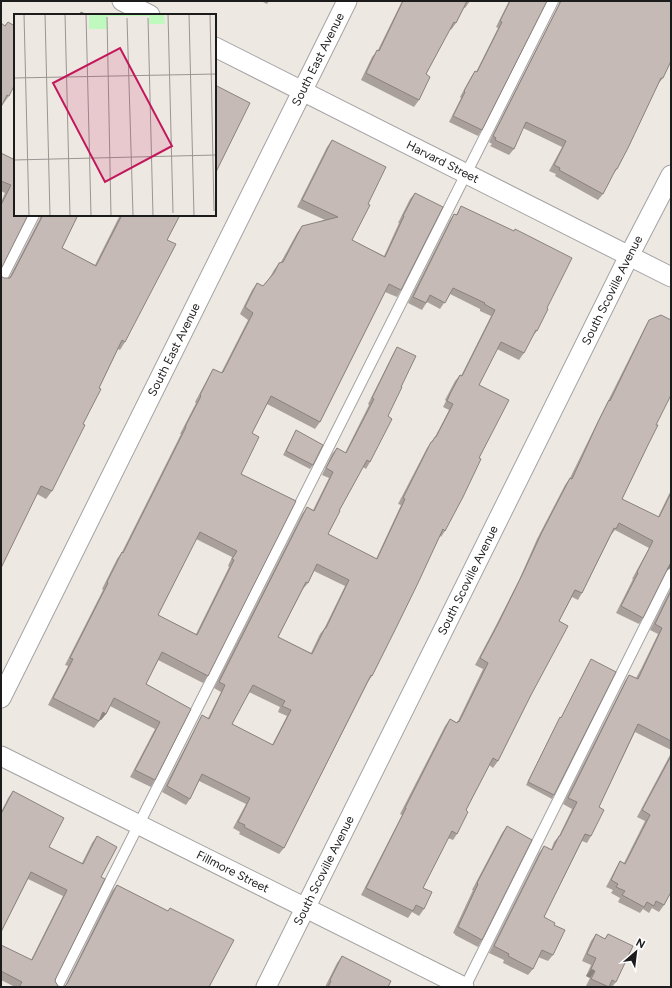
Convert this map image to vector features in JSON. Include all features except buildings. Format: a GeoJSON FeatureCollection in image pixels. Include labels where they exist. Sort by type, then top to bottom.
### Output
{"type":"FeatureCollection","features":[{"type":"Feature","properties":{"kind":"street","name":"South East Avenue"},"geometry":{"type":"LineString","coordinates":[[1,698],[347,1]]}},
{"type":"Feature","properties":{"kind":"street","name":"Harvard Street"},"geometry":{"type":"LineString","coordinates":[[216,48],[671,277]]}},
{"type":"Feature","properties":{"kind":"street","name":"South Scoville Avenue"},"geometry":{"type":"LineString","coordinates":[[266,987],[629,256],[671,175]]}},
{"type":"Feature","properties":{"kind":"street","name":"Fillmore Street"},"geometry":{"type":"LineString","coordinates":[[1,756],[465,987]]}},
{"type":"Feature","properties":{"kind":"lane"},"geometry":{"type":"LineString","coordinates":[[57,987],[553,1]]}},
{"type":"Feature","properties":{"kind":"lane"},"geometry":{"type":"LineString","coordinates":[[1,280],[33,216]]}},
{"type":"Feature","properties":{"kind":"lane"},"geometry":{"type":"LineString","coordinates":[[465,987],[671,574]]}}]}
